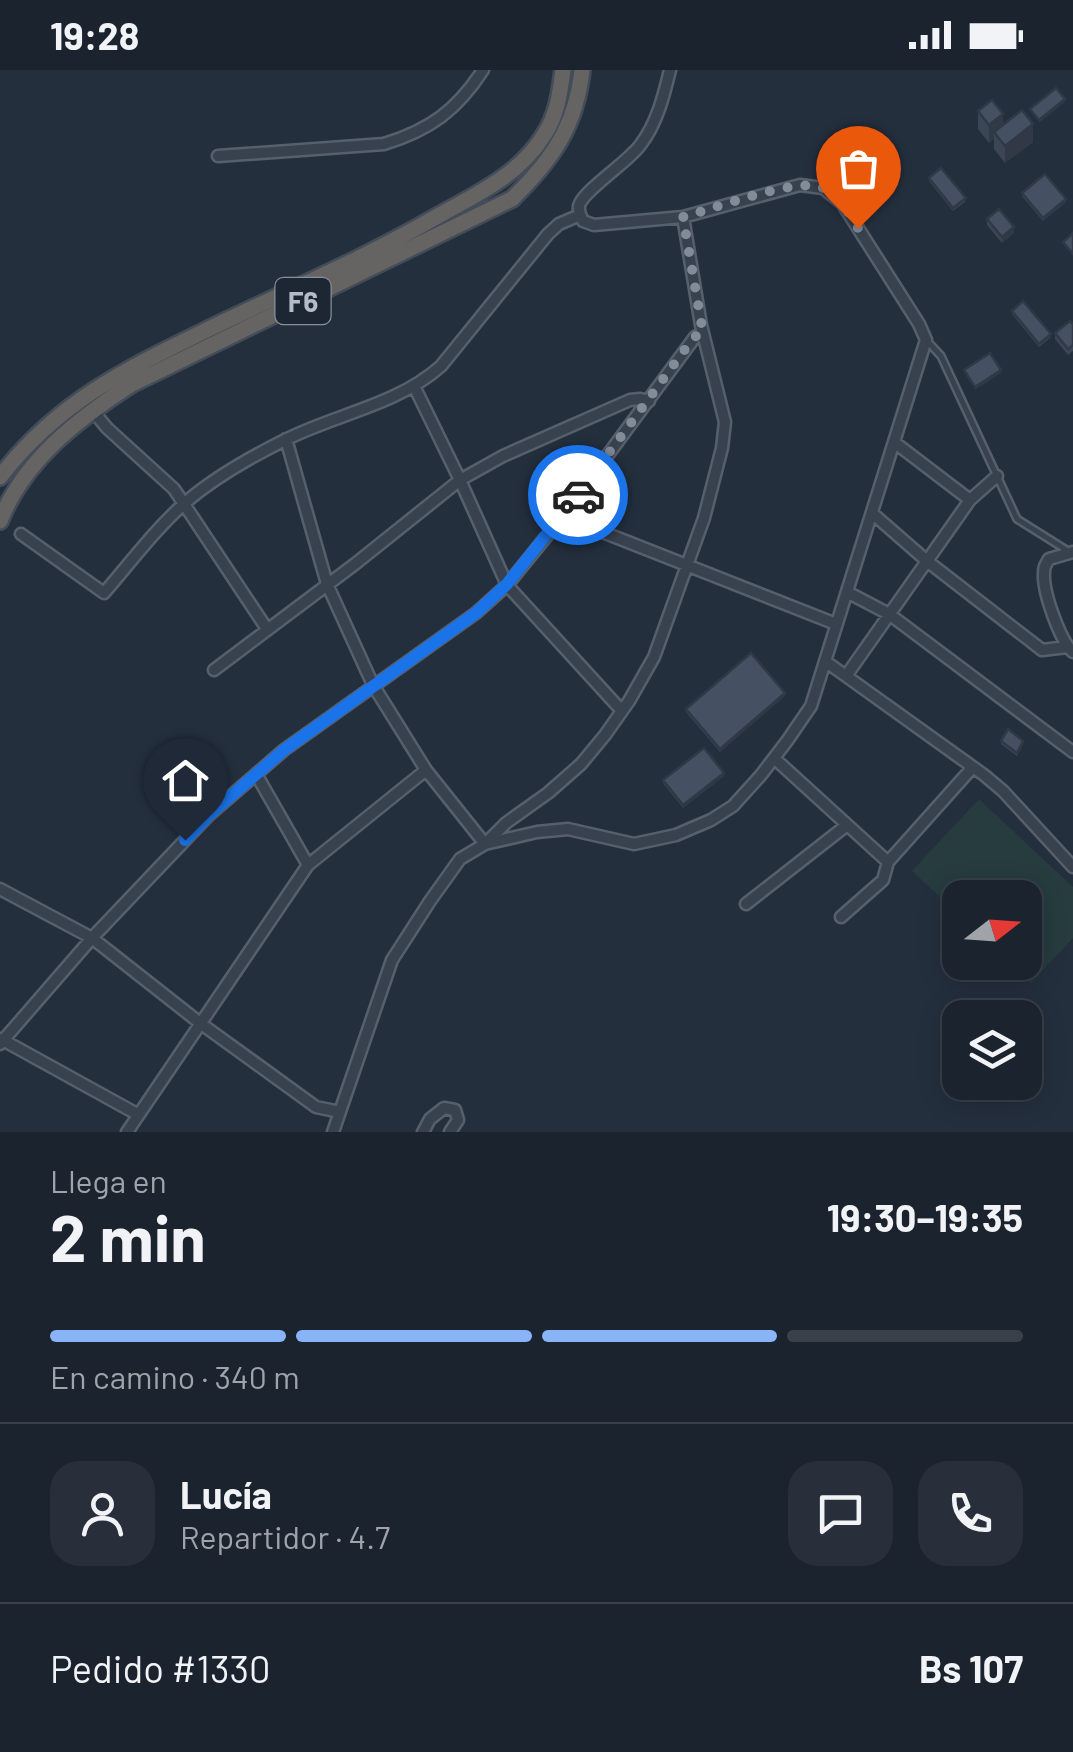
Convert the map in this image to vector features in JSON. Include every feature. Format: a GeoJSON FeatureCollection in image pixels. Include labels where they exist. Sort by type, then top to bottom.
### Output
{"type":"FeatureCollection","features":[{"type":"Feature","properties":{"kind":"highway","name":"F6"},"geometry":{"type":"LineString","coordinates":[[0,476],[49,422],[84,395],[180,343],[396,240],[503,179],[544,135],[558,105],[563,70]]}},
{"type":"Feature","properties":{"kind":"highway","name":"F6"},"geometry":{"type":"LineString","coordinates":[[0,520],[24,476],[43,454],[132,384],[512,198],[555,151],[571,122],[582,70]]}},
{"type":"Feature","properties":{"kind":"street"},"geometry":{"type":"LineString","coordinates":[[218,156],[384,144],[441,118],[467,95],[483,70]]}},
{"type":"Feature","properties":{"kind":"street"},"geometry":{"type":"LineString","coordinates":[[485,844],[568,829],[634,844],[676,836],[733,806],[774,758],[810,706],[926,340],[842,203],[823,188],[800,185],[683,217],[594,225],[582,220],[580,201],[641,144],[662,102],[670,70]]}},
{"type":"Feature","properties":{"kind":"street"},"geometry":{"type":"LineString","coordinates":[[20,534],[104,592],[182,505],[218,477],[286,440],[375,406],[414,386],[441,366],[548,234],[580,215]]}},
{"type":"Feature","properties":{"kind":"street"},"geometry":{"type":"LineString","coordinates":[[333,1132],[392,960],[430,900],[460,858],[485,844],[581,764],[622,711],[654,657],[704,518],[725,422],[703,333],[683,217]]}},
{"type":"Feature","properties":{"kind":"street"},"geometry":{"type":"LineString","coordinates":[[137,1114],[1,1041],[209,815],[284,750],[476,613],[507,584],[694,337],[703,333]]}},
{"type":"Feature","properties":{"kind":"street"},"geometry":{"type":"LineString","coordinates":[[414,386],[507,584],[622,711]]}},
{"type":"Feature","properties":{"kind":"street"},"geometry":{"type":"LineString","coordinates":[[214,670],[460,480],[503,456],[630,400],[648,401]]}},
{"type":"Feature","properties":{"kind":"street"},"geometry":{"type":"LineString","coordinates":[[93,411],[174,489],[267,629]]}},
{"type":"Feature","properties":{"kind":"street"},"geometry":{"type":"LineString","coordinates":[[286,440],[328,584],[373,685],[426,770],[485,844]]}},
{"type":"Feature","properties":{"kind":"street"},"geometry":{"type":"LineString","coordinates":[[894,442],[970,500]]}},
{"type":"Feature","properties":{"kind":"street"},"geometry":{"type":"LineString","coordinates":[[846,676],[970,500],[997,476]]}},
{"type":"Feature","properties":{"kind":"street"},"geometry":{"type":"LineString","coordinates":[[872,512],[927,561],[1042,650],[1070,650],[1044,585],[1043,569],[1049,559],[1072,552]]}},
{"type":"Feature","properties":{"kind":"street"},"geometry":{"type":"LineString","coordinates":[[562,516],[836,624]]}},
{"type":"Feature","properties":{"kind":"street"},"geometry":{"type":"LineString","coordinates":[[846,592],[889,614],[1073,752]]}},
{"type":"Feature","properties":{"kind":"street"},"geometry":{"type":"LineString","coordinates":[[825,661],[1003,791],[1073,867]]}},
{"type":"Feature","properties":{"kind":"street"},"geometry":{"type":"LineString","coordinates":[[774,758],[888,862]]}},
{"type":"Feature","properties":{"kind":"street"},"geometry":{"type":"LineString","coordinates":[[841,917],[883,880],[888,862],[972,767]]}},
{"type":"Feature","properties":{"kind":"street"},"geometry":{"type":"LineString","coordinates":[[126,1132],[308,865],[426,770]]}},
{"type":"Feature","properties":{"kind":"street"},"geometry":{"type":"LineString","coordinates":[[256,774],[308,865]]}},
{"type":"Feature","properties":{"kind":"street"},"geometry":{"type":"LineString","coordinates":[[746,904],[847,825]]}},
{"type":"Feature","properties":{"kind":"street"},"geometry":{"type":"LineString","coordinates":[[0,889],[92,938],[316,1107],[340,1112]]}},
{"type":"Feature","properties":{"kind":"street"},"geometry":{"type":"LineString","coordinates":[[423,1132],[430,1119],[444,1108],[455,1110],[458,1120],[450,1132]]}},
{"type":"Feature","properties":{"kind":"lane"},"geometry":{"type":"LineString","coordinates":[[926,340],[942,356],[1017,519],[1072,552]]}},
{"type":"Feature","properties":{"kind":"green space"},"geometry":{"type":"Polygon","coordinates":[[[979,799],[1073,887],[1073,938],[1042,971],[1042,880],[942,880],[942,899],[912,871],[979,799]]]}},
{"type":"Feature","properties":{"kind":"building"},"geometry":{"type":"Polygon","coordinates":[[[1056,88],[1065,99],[1039,120],[1030,109],[1056,88]]]}},
{"type":"Feature","properties":{"kind":"building"},"geometry":{"type":"Polygon","coordinates":[[[992,100],[1003,114],[989,125],[978,111],[992,100]]]}},
{"type":"Feature","properties":{"kind":"building"},"geometry":{"type":"Polygon","coordinates":[[[1022,110],[1033,124],[1005,146],[994,132],[1022,110]]]}},
{"type":"Feature","properties":{"kind":"building"},"geometry":{"type":"Polygon","coordinates":[[[941,168],[966,198],[953,208],[929,178],[941,168]]]}},
{"type":"Feature","properties":{"kind":"building"},"geometry":{"type":"Polygon","coordinates":[[[1045,174],[1066,199],[1043,218],[1022,193],[1045,174]]]}},
{"type":"Feature","properties":{"kind":"building"},"geometry":{"type":"Polygon","coordinates":[[[999,209],[1014,227],[1002,237],[987,219],[999,209]]]}},
{"type":"Feature","properties":{"kind":"building"},"geometry":{"type":"Polygon","coordinates":[[[1073,233],[1073,254],[1063,242],[1073,233]]]}},
{"type":"Feature","properties":{"kind":"building"},"geometry":{"type":"Polygon","coordinates":[[[1023,301],[1051,334],[1039,344],[1012,311],[1023,301]]]}},
{"type":"Feature","properties":{"kind":"building"},"geometry":{"type":"Polygon","coordinates":[[[1070,321],[1073,345],[1068,349],[1055,333],[1070,321]]]}},
{"type":"Feature","properties":{"kind":"building"},"geometry":{"type":"Polygon","coordinates":[[[990,353],[1001,370],[975,387],[964,370],[990,353]]]}},
{"type":"Feature","properties":{"kind":"building"},"geometry":{"type":"Polygon","coordinates":[[[751,653],[785,693],[720,749],[686,709],[751,653]]]}},
{"type":"Feature","properties":{"kind":"building"},"geometry":{"type":"Polygon","coordinates":[[[1008,729],[1023,741],[1017,753],[1001,741],[1008,729]]]}},
{"type":"Feature","properties":{"kind":"building"},"geometry":{"type":"Polygon","coordinates":[[[704,748],[724,773],[683,805],[663,780],[704,748]]]}},
{"type":"Feature","properties":{"kind":"way so far"},"geometry":{"type":"LineString","coordinates":[[578,495],[694,337],[703,333],[683,217],[800,185],[823,188],[842,203],[858,228]]}},
{"type":"Feature","properties":{"kind":"route"},"geometry":{"type":"LineString","coordinates":[[185,840],[284,750],[476,613],[507,584],[578,495]]}}]}
